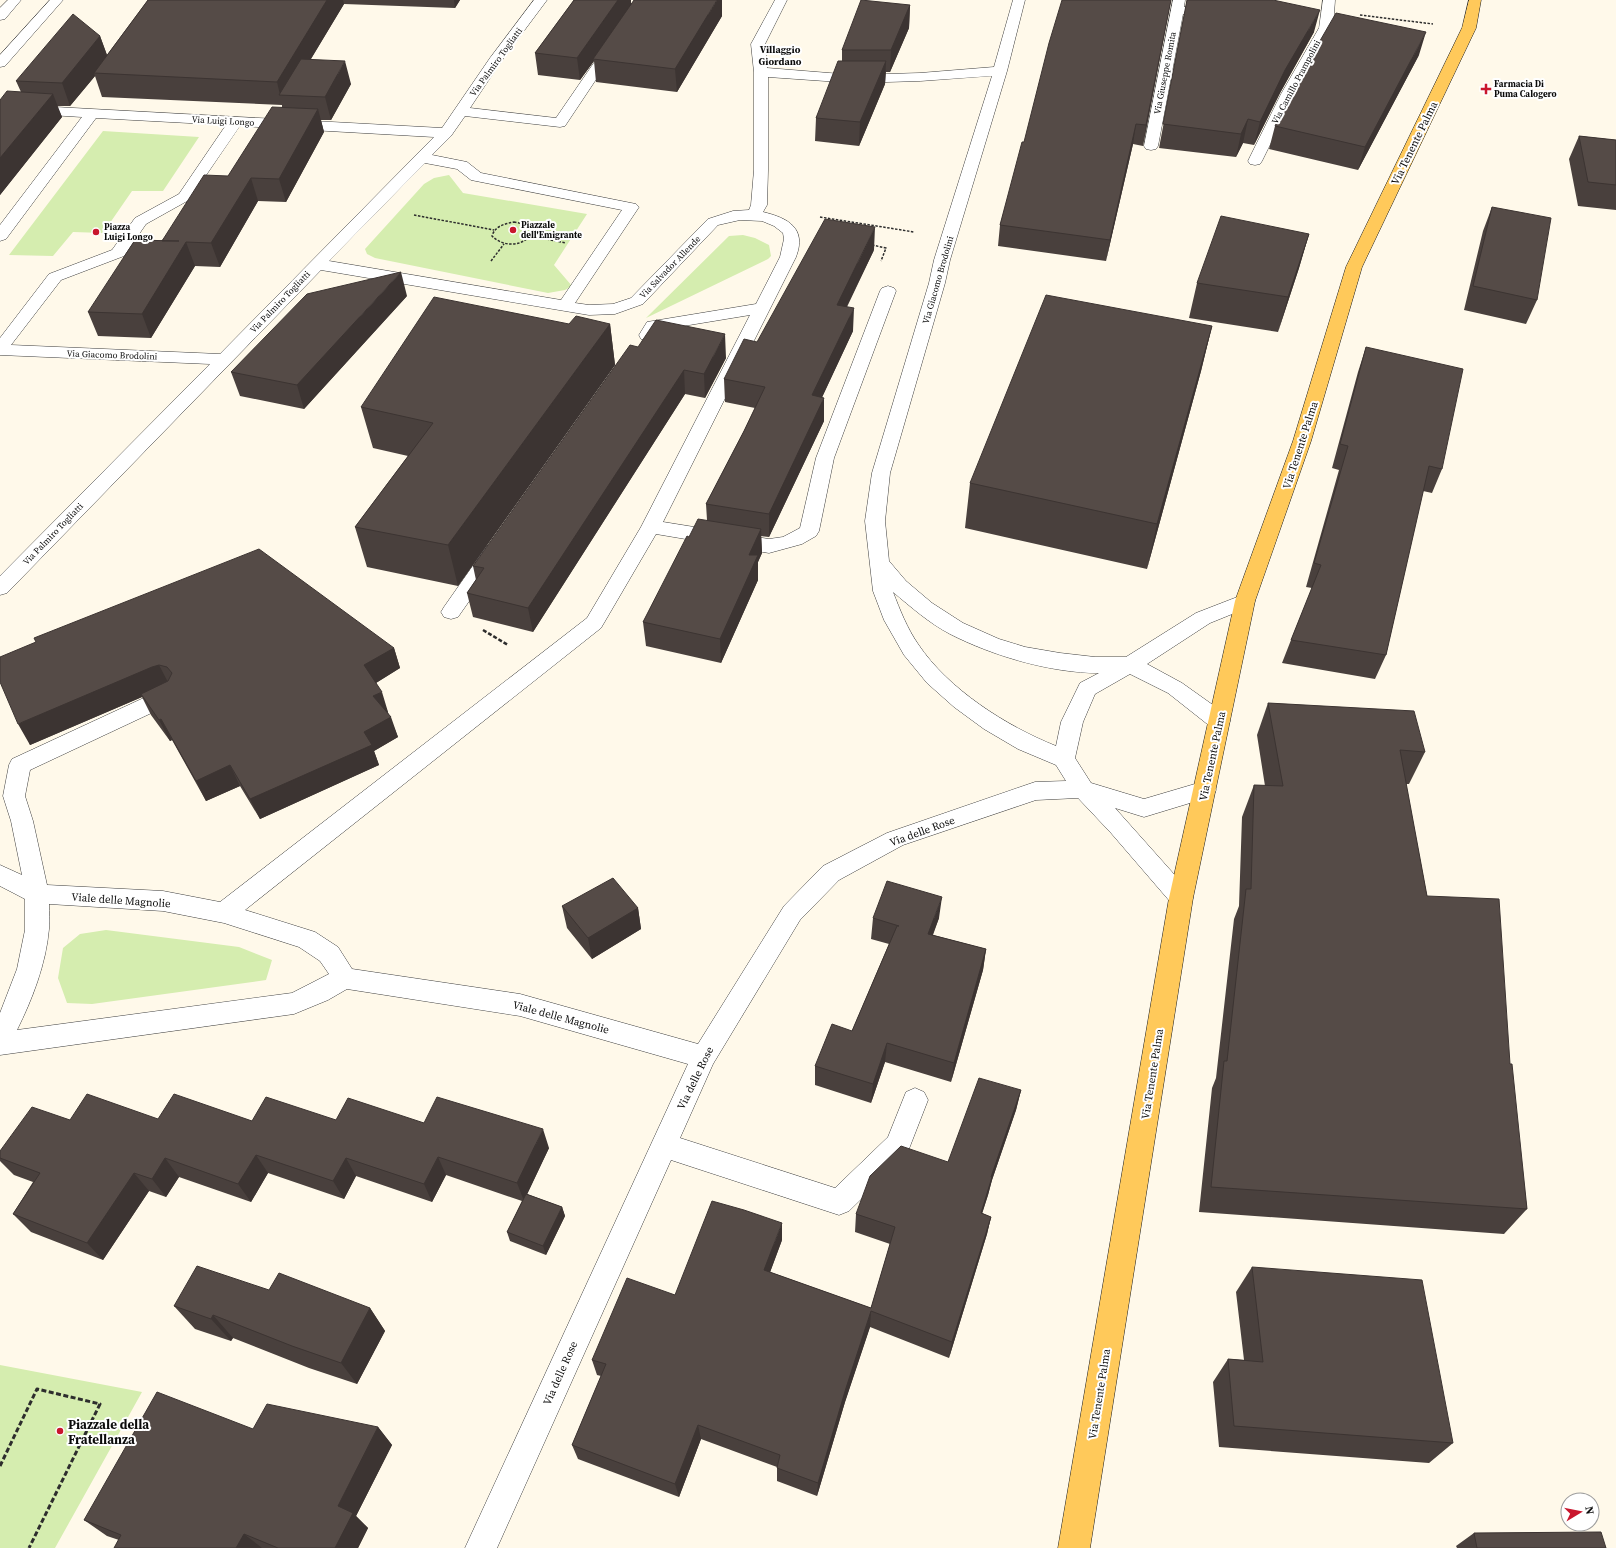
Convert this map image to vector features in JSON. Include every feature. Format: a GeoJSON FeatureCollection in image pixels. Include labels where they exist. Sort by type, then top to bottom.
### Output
{"type":"FeatureCollection","features":[{"type":"Feature","properties":{"kind":"main road","name":"Via Tenente Palma"},"geometry":{"type":"LineString","coordinates":[[1074,1548],[1181,898],[1245,601],[1302,441],[1354,267],[1420,132],[1468,28],[1475,0]]}},
{"type":"Feature","properties":{"kind":"street"},"geometry":{"type":"LineString","coordinates":[[0,16],[15,0]]}},
{"type":"Feature","properties":{"kind":"street"},"geometry":{"type":"LineString","coordinates":[[0,63],[57,0]]}},
{"type":"Feature","properties":{"kind":"street","name":"Via Palmiro Togliatti"},"geometry":{"type":"LineString","coordinates":[[0,588],[446,132],[495,61],[541,0]]}},
{"type":"Feature","properties":{"kind":"street"},"geometry":{"type":"LineString","coordinates":[[461,111],[560,123],[643,0]]}},
{"type":"Feature","properties":{"kind":"street"},"geometry":{"type":"LineString","coordinates":[[754,215],[759,205],[761,170],[762,72],[758,44],[781,0]]}},
{"type":"Feature","properties":{"kind":"street","name":"Via Giacomo Brodolini"},"geometry":{"type":"LineString","coordinates":[[1019,0],[1000,71],[942,260],[880,473],[874,521],[883,591],[894,620],[911,650],[934,678],[961,702],[992,724],[1026,742],[1064,759]]}},
{"type":"Feature","properties":{"kind":"street"},"geometry":{"type":"LineString","coordinates":[[1179,5],[1225,14]]}},
{"type":"Feature","properties":{"kind":"street","name":"Via Giuseppe Romita"},"geometry":{"type":"LineString","coordinates":[[1151,146],[1179,5]]}},
{"type":"Feature","properties":{"kind":"street"},"geometry":{"type":"LineString","coordinates":[[1312,21],[1328,11]]}},
{"type":"Feature","properties":{"kind":"street","name":"Via Camillo Prampolini"},"geometry":{"type":"LineString","coordinates":[[1255,161],[1288,94],[1326,28],[1328,11]]}},
{"type":"Feature","properties":{"kind":"street"},"geometry":{"type":"LineString","coordinates":[[762,72],[854,79],[920,78],[1000,71]]}},
{"type":"Feature","properties":{"kind":"street","name":"Via Luigi Longo"},"geometry":{"type":"LineString","coordinates":[[0,108],[235,122],[446,132]]}},
{"type":"Feature","properties":{"kind":"street"},"geometry":{"type":"LineString","coordinates":[[0,236],[92,114]]}},
{"type":"Feature","properties":{"kind":"street"},"geometry":{"type":"LineString","coordinates":[[0,350],[54,278],[118,253],[140,221],[184,197],[235,122]]}},
{"type":"Feature","properties":{"kind":"street"},"geometry":{"type":"LineString","coordinates":[[420,158],[462,165],[476,176],[631,206],[565,306]]}},
{"type":"Feature","properties":{"kind":"street","name":"Via Salvador Allende"},"geometry":{"type":"LineString","coordinates":[[317,264],[589,310],[615,309],[637,301],[713,222],[725,217],[754,215],[768,218],[782,224],[790,232],[793,239],[788,257],[762,308]]}},
{"type":"Feature","properties":{"kind":"street"},"geometry":{"type":"LineString","coordinates":[[651,527],[769,546],[786,544],[800,539],[809,531],[825,458],[888,291]]}},
{"type":"Feature","properties":{"kind":"street"},"geometry":{"type":"LineString","coordinates":[[640,346],[653,326],[762,308]]}},
{"type":"Feature","properties":{"kind":"street"},"geometry":{"type":"LineString","coordinates":[[224,913],[594,623],[651,527],[762,308]]}},
{"type":"Feature","properties":{"kind":"street","name":"Via Giacomo Brodolini"},"geometry":{"type":"LineString","coordinates":[[0,350],[224,359]]}},
{"type":"Feature","properties":{"kind":"street"},"geometry":{"type":"LineString","coordinates":[[451,612],[501,540]]}},
{"type":"Feature","properties":{"kind":"street"},"geometry":{"type":"LineString","coordinates":[[879,562],[899,586],[925,608],[956,628],[992,644],[1025,654],[1060,661],[1095,665],[1130,665],[1175,688],[1219,721]]}},
{"type":"Feature","properties":{"kind":"street"},"geometry":{"type":"LineString","coordinates":[[1181,898],[1119,827],[1083,789],[1064,759],[1072,722],[1087,690],[1130,665],[1202,618],[1245,601]]}},
{"type":"Feature","properties":{"kind":"street"},"geometry":{"type":"LineString","coordinates":[[0,1038],[16,1007],[29,969],[37,930],[37,894],[22,821],[14,796],[20,765],[170,695]]}},
{"type":"Feature","properties":{"kind":"street","name":"Via delle Rose"},"geometry":{"type":"LineString","coordinates":[[481,1548],[704,1057],[792,912],[831,873],[895,839],[1035,791],[1083,789],[1144,808],[1204,790]]}},
{"type":"Feature","properties":{"kind":"street","name":"Viale delle Magnolie"},"geometry":{"type":"LineString","coordinates":[[0,875],[37,894],[163,901],[224,913],[307,939],[329,954],[345,978],[520,1005],[704,1057]]}},
{"type":"Feature","properties":{"kind":"street"},"geometry":{"type":"LineString","coordinates":[[0,1044],[294,1003],[345,978]]}},
{"type":"Feature","properties":{"kind":"street"},"geometry":{"type":"LineString","coordinates":[[663,1145],[839,1202],[898,1145],[915,1100]]}},
{"type":"Feature","properties":{"kind":"path"},"geometry":{"type":"LineString","coordinates":[[1328,11],[1468,28]]}},
{"type":"Feature","properties":{"kind":"path"},"geometry":{"type":"LineString","coordinates":[[372,207],[494,230],[501,225],[511,222],[521,222],[529,226],[533,231],[531,236],[524,241],[509,244],[496,241],[492,236],[494,230]]}},
{"type":"Feature","properties":{"kind":"path"},"geometry":{"type":"LineString","coordinates":[[839,219],[950,238]]}},
{"type":"Feature","properties":{"kind":"path"},"geometry":{"type":"LineString","coordinates":[[872,245],[886,248],[870,288],[888,291]]}},
{"type":"Feature","properties":{"kind":"path"},"geometry":{"type":"LineString","coordinates":[[451,612],[511,647]]}},
{"type":"Feature","properties":{"kind":"path"},"geometry":{"type":"LineString","coordinates":[[0,1466],[37,1389],[100,1404],[29,1548]]}},
{"type":"Feature","properties":{"kind":"green space"},"geometry":{"type":"Polygon","coordinates":[[[103,131],[199,137],[163,191],[132,191],[103,233],[73,232],[53,256],[9,255],[103,131]]]}},
{"type":"Feature","properties":{"kind":"green space"},"geometry":{"type":"Polygon","coordinates":[[[449,175],[463,193],[587,214],[554,265],[572,286],[565,290],[548,293],[375,258],[367,254],[365,249],[424,184],[434,178],[449,175]]]}},
{"type":"Feature","properties":{"kind":"green space"},"geometry":{"type":"Polygon","coordinates":[[[743,235],[755,238],[769,245],[771,256],[768,259],[646,318],[729,236],[743,235]]]}},
{"type":"Feature","properties":{"kind":"green space"},"geometry":{"type":"Polygon","coordinates":[[[106,930],[239,947],[272,960],[266,980],[92,1004],[67,1003],[58,978],[63,948],[80,934],[106,930]]]}},
{"type":"Feature","properties":{"kind":"green space","name":"Piazzale della Fratellanza"},"geometry":{"type":"Polygon","coordinates":[[[0,1365],[142,1392],[55,1548],[0,1548],[0,1365]]]}},
{"type":"Feature","properties":{"kind":"building"},"geometry":{"type":"Polygon","coordinates":[[[148,0],[327,0],[277,82],[94,73],[148,0]]]}},
{"type":"Feature","properties":{"kind":"building"},"geometry":{"type":"Polygon","coordinates":[[[574,0],[618,0],[577,58],[535,53],[574,0]]]}},
{"type":"Feature","properties":{"kind":"building"},"geometry":{"type":"Polygon","coordinates":[[[634,0],[717,0],[675,69],[593,59],[634,0]]]}},
{"type":"Feature","properties":{"kind":"building"},"geometry":{"type":"Polygon","coordinates":[[[861,0],[910,5],[891,50],[842,50],[861,0]]]}},
{"type":"Feature","properties":{"kind":"building"},"geometry":{"type":"Polygon","coordinates":[[[1062,0],[1171,0],[1146,125],[1136,124],[1110,240],[1000,225],[1062,0]]]}},
{"type":"Feature","properties":{"kind":"building"},"geometry":{"type":"Polygon","coordinates":[[[1187,0],[1273,0],[1320,10],[1285,70],[1260,122],[1248,119],[1241,134],[1163,124],[1187,0]]]}},
{"type":"Feature","properties":{"kind":"building"},"geometry":{"type":"Polygon","coordinates":[[[1336,13],[1426,32],[1365,147],[1275,126],[1302,72],[1336,13]]]}},
{"type":"Feature","properties":{"kind":"building"},"geometry":{"type":"Polygon","coordinates":[[[73,14],[100,36],[62,83],[16,81],[73,14]]]}},
{"type":"Feature","properties":{"kind":"building"},"geometry":{"type":"Polygon","coordinates":[[[301,59],[345,61],[325,97],[279,95],[301,59]]]}},
{"type":"Feature","properties":{"kind":"building"},"geometry":{"type":"Polygon","coordinates":[[[838,61],[886,61],[860,122],[816,118],[838,61]]]}},
{"type":"Feature","properties":{"kind":"building"},"geometry":{"type":"Polygon","coordinates":[[[7,91],[53,94],[0,158],[0,100],[7,91]]]}},
{"type":"Feature","properties":{"kind":"building"},"geometry":{"type":"Polygon","coordinates":[[[272,107],[318,109],[279,179],[251,178],[211,243],[186,242],[142,314],[88,312],[135,240],[162,241],[204,175],[228,176],[272,107]]]}},
{"type":"Feature","properties":{"kind":"building"},"geometry":{"type":"Polygon","coordinates":[[[1579,136],[1616,140],[1616,185],[1588,182],[1579,136]]]}},
{"type":"Feature","properties":{"kind":"building"},"geometry":{"type":"Polygon","coordinates":[[[1492,207],[1551,218],[1537,300],[1473,286],[1492,207]]]}},
{"type":"Feature","properties":{"kind":"building"},"geometry":{"type":"Polygon","coordinates":[[[1221,216],[1309,234],[1288,297],[1197,283],[1221,216]]]}},
{"type":"Feature","properties":{"kind":"building"},"geometry":{"type":"Polygon","coordinates":[[[825,219],[875,227],[837,305],[854,308],[812,395],[824,398],[769,514],[706,504],[765,387],[724,379],[744,339],[757,342],[825,219]]]}},
{"type":"Feature","properties":{"kind":"building"},"geometry":{"type":"Polygon","coordinates":[[[401,272],[297,385],[231,372],[307,294],[401,272]]]}},
{"type":"Feature","properties":{"kind":"building"},"geometry":{"type":"Polygon","coordinates":[[[1046,295],[1212,326],[1157,524],[970,483],[1046,295]]]}},
{"type":"Feature","properties":{"kind":"building"},"geometry":{"type":"Polygon","coordinates":[[[434,297],[569,324],[576,316],[610,324],[448,545],[355,527],[433,423],[361,407],[434,297]]]}},
{"type":"Feature","properties":{"kind":"building"},"geometry":{"type":"Polygon","coordinates":[[[656,320],[725,334],[704,374],[684,370],[528,608],[467,593],[484,568],[473,566],[630,345],[638,347],[656,320]]]}},
{"type":"Feature","properties":{"kind":"building"},"geometry":{"type":"Polygon","coordinates":[[[1366,347],[1463,369],[1442,469],[1429,466],[1386,655],[1291,640],[1321,565],[1314,563],[1348,446],[1340,444],[1366,347]]]}},
{"type":"Feature","properties":{"kind":"building"},"geometry":{"type":"Polygon","coordinates":[[[698,519],[761,529],[749,555],[758,555],[720,639],[643,622],[687,536],[689,537],[698,519]]]}},
{"type":"Feature","properties":{"kind":"building"},"geometry":{"type":"Polygon","coordinates":[[[259,549],[394,648],[364,665],[382,692],[373,696],[391,717],[364,732],[372,745],[250,799],[230,765],[196,781],[161,719],[159,720],[141,694],[168,681],[172,673],[167,667],[159,665],[18,724],[0,682],[0,657],[36,642],[34,638],[259,549]]]}},
{"type":"Feature","properties":{"kind":"building"},"geometry":{"type":"Polygon","coordinates":[[[1268,703],[1414,711],[1425,752],[1400,750],[1427,896],[1499,899],[1510,1064],[1512,1064],[1527,1209],[1211,1187],[1224,1061],[1227,1061],[1246,889],[1251,889],[1254,785],[1283,786],[1268,703]]]}},
{"type":"Feature","properties":{"kind":"building"},"geometry":{"type":"Polygon","coordinates":[[[613,878],[638,908],[588,938],[562,906],[613,878]]]}},
{"type":"Feature","properties":{"kind":"building"},"geometry":{"type":"Polygon","coordinates":[[[887,881],[942,897],[928,934],[986,949],[954,1063],[887,1043],[873,1084],[815,1066],[832,1024],[852,1031],[897,926],[899,926],[873,918],[887,881]]]}},
{"type":"Feature","properties":{"kind":"building"},"geometry":{"type":"Polygon","coordinates":[[[979,1078],[1021,1090],[991,1177],[981,1213],[991,1217],[952,1342],[871,1311],[846,1388],[818,1483],[777,1468],[780,1455],[698,1425],[675,1484],[572,1445],[606,1364],[592,1360],[627,1278],[675,1295],[712,1201],[782,1223],[764,1270],[871,1308],[895,1227],[856,1214],[870,1176],[901,1146],[948,1162],[979,1078]]]}},
{"type":"Feature","properties":{"kind":"building"},"geometry":{"type":"Polygon","coordinates":[[[87,1094],[158,1119],[174,1094],[252,1121],[266,1097],[336,1120],[348,1098],[424,1123],[437,1097],[543,1129],[517,1183],[438,1157],[424,1184],[346,1158],[333,1181],[256,1155],[238,1184],[165,1158],[152,1179],[134,1173],[87,1243],[13,1214],[40,1173],[0,1158],[0,1151],[32,1107],[70,1120],[87,1094]]]}},
{"type":"Feature","properties":{"kind":"building"},"geometry":{"type":"Polygon","coordinates":[[[526,1194],[562,1207],[543,1246],[507,1232],[526,1194]]]}},
{"type":"Feature","properties":{"kind":"building"},"geometry":{"type":"Polygon","coordinates":[[[197,1266],[269,1290],[279,1273],[370,1308],[341,1363],[292,1346],[213,1315],[211,1319],[174,1306],[197,1266]]]}},
{"type":"Feature","properties":{"kind":"building"},"geometry":{"type":"Polygon","coordinates":[[[1252,1267],[1422,1280],[1453,1443],[1234,1426],[1228,1359],[1263,1362],[1252,1267]]]}},
{"type":"Feature","properties":{"kind":"building"},"geometry":{"type":"Polygon","coordinates":[[[157,1392],[253,1429],[267,1404],[378,1427],[338,1506],[353,1513],[335,1548],[278,1548],[244,1534],[236,1548],[114,1548],[121,1535],[84,1520],[157,1392]]]}},
{"type":"Feature","properties":{"kind":"building"},"geometry":{"type":"Polygon","coordinates":[[[1601,1532],[1606,1548],[1477,1548],[1474,1533],[1601,1532]]]}},
{"type":"Feature","properties":{"kind":"place","name":"Farmacia Di Puma Calogero"},"geometry":{"type":"Point","coordinates":[1486,89]}},
{"type":"Feature","properties":{"kind":"place","name":"Piazzale dell'Emigrante"},"geometry":{"type":"Point","coordinates":[513,230]}},
{"type":"Feature","properties":{"kind":"place","name":"Piazza Luigi Longo"},"geometry":{"type":"Point","coordinates":[96,232]}},
{"type":"Feature","properties":{"kind":"place","name":"Piazzale della Fratellanza"},"geometry":{"type":"Point","coordinates":[60,1431]}},
{"type":"Feature","properties":{"kind":"district","name":"Villaggio Giordano"},"geometry":{"type":"Point","coordinates":[780,54]}}]}
